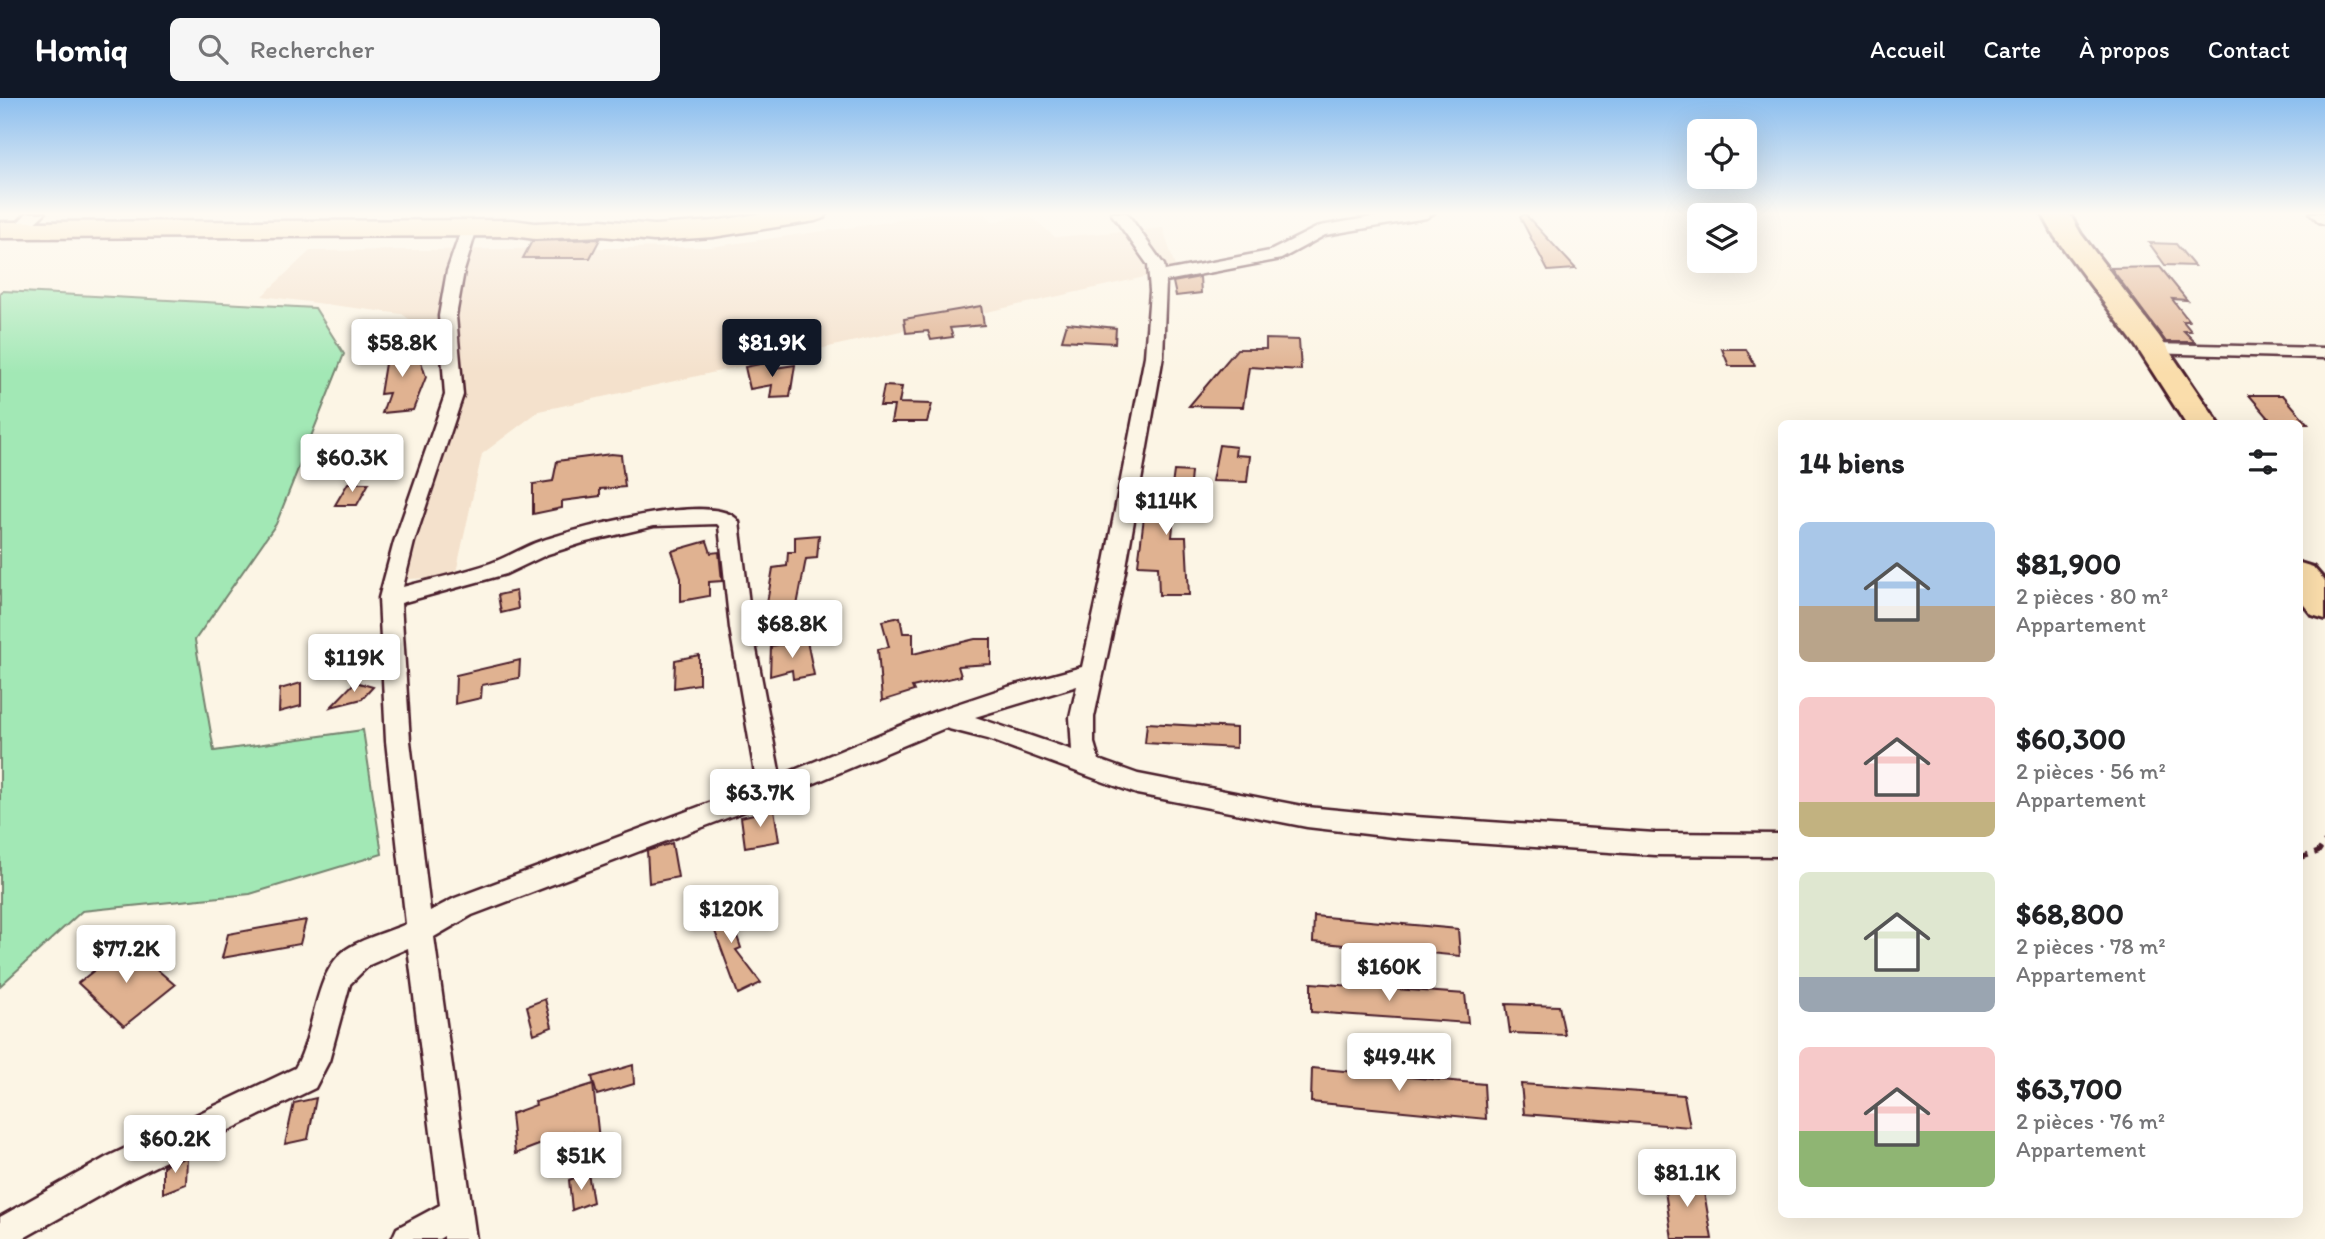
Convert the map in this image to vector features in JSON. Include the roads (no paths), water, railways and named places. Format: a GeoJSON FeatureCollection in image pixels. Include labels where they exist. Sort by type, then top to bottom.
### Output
{"type":"FeatureCollection","features":[{"type":"Feature","properties":{"kind":"highway"},"geometry":{"type":"LineString","coordinates":[[2090,266],[2152,349],[2200,420]]}},
{"type":"Feature","properties":{"kind":"highway"},"geometry":{"type":"LineString","coordinates":[[2303,579],[2325,605]]}},
{"type":"Feature","properties":{"kind":"street"},"geometry":{"type":"LineString","coordinates":[[408,1239],[459,1226],[398,741],[389,613],[390,598],[416,500],[454,395],[455,377],[448,348],[448,317],[456,266]]}},
{"type":"Feature","properties":{"kind":"street"},"geometry":{"type":"LineString","coordinates":[[1089,766],[1082,743],[1082,717],[1114,572],[1154,356],[1156,266]]}},
{"type":"Feature","properties":{"kind":"street"},"geometry":{"type":"LineString","coordinates":[[1158,277],[1215,266]]}},
{"type":"Feature","properties":{"kind":"street"},"geometry":{"type":"LineString","coordinates":[[2152,349],[2325,353]]}},
{"type":"Feature","properties":{"kind":"street"},"geometry":{"type":"LineString","coordinates":[[390,598],[485,573],[583,535],[654,519],[720,517],[729,522],[741,628],[769,791]]}},
{"type":"Feature","properties":{"kind":"street"},"geometry":{"type":"LineString","coordinates":[[0,1234],[118,1168],[305,1078],[315,1061],[338,979],[359,956],[421,930],[464,906],[519,888],[602,853],[769,791],[944,718],[1019,692],[1091,673]]}},
{"type":"Feature","properties":{"kind":"street"},"geometry":{"type":"LineString","coordinates":[[944,718],[991,730],[1137,784],[1307,817],[1401,827],[1655,844],[1778,845]]}}]}
